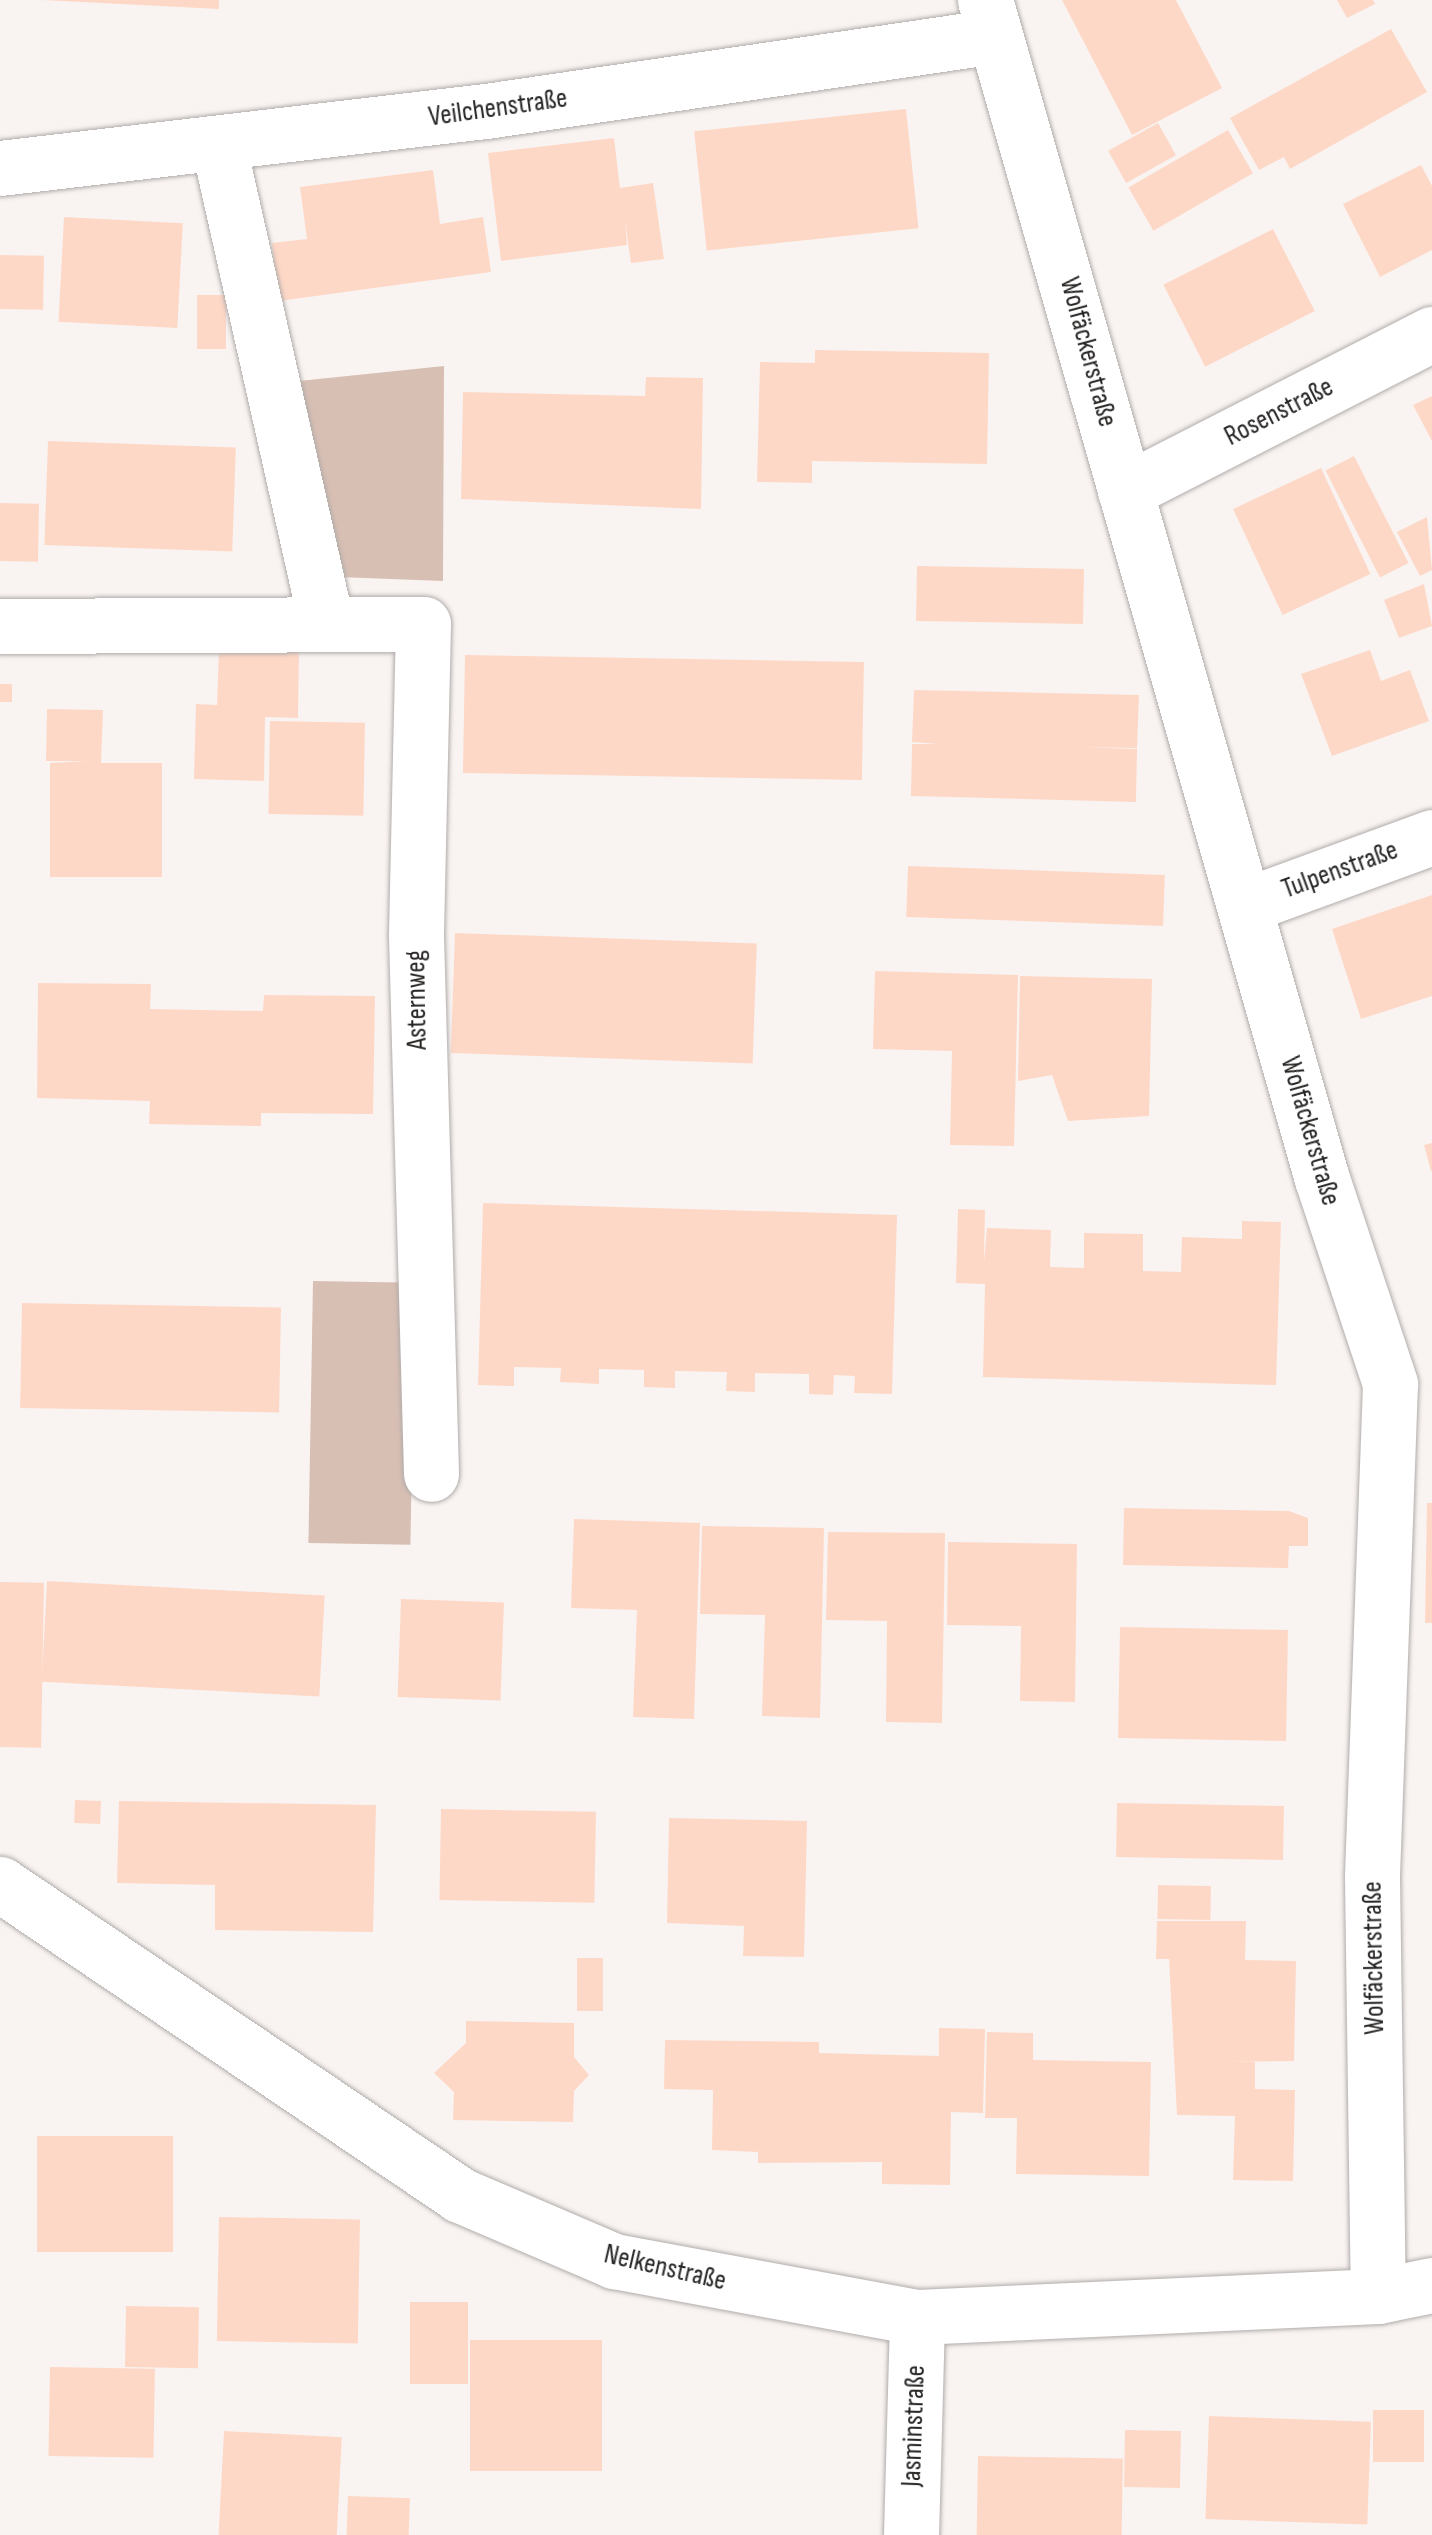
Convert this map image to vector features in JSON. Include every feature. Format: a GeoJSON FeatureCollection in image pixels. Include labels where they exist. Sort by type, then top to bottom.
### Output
{"type":"FeatureCollection","features":[{"type":"Feature","properties":{"kind":"street","name":"Veilchenstraße"},"geometry":{"type":"LineString","coordinates":[[0,168],[218,143],[990,18]]}},
{"type":"Feature","properties":{"kind":"street","name":"Wolfäckerstraße"},"geometry":{"type":"LineString","coordinates":[[990,18],[1248,904],[1322,1179],[1411,1378],[1372,1877],[1378,2296]]}},
{"type":"Feature","properties":{"kind":"street"},"geometry":{"type":"LineString","coordinates":[[218,143],[326,618]]}},
{"type":"Feature","properties":{"kind":"street","name":"Rosenstraße"},"geometry":{"type":"LineString","coordinates":[[1126,491],[1432,334]]}},
{"type":"Feature","properties":{"kind":"street","name":"Asternweg"},"geometry":{"type":"LineString","coordinates":[[0,626],[326,618],[423,624],[416,936],[431,1474]]}},
{"type":"Feature","properties":{"kind":"street","name":"Tulpenstraße"},"geometry":{"type":"LineString","coordinates":[[1248,904],[1432,837]]}},
{"type":"Feature","properties":{"kind":"street","name":"Nelkenstraße"},"geometry":{"type":"LineString","coordinates":[[0,1884],[460,2195],[614,2262],[917,2317],[1378,2296],[1432,2285]]}},
{"type":"Feature","properties":{"kind":"street","name":"Jasminstraße"},"geometry":{"type":"LineString","coordinates":[[911,2535],[917,2317]]}},
{"type":"Feature","properties":{"kind":"shaded area"},"geometry":{"type":"Polygon","coordinates":[[[444,366],[443,581],[338,577],[299,381],[444,366]]]}},
{"type":"Feature","properties":{"kind":"shaded area"},"geometry":{"type":"Polygon","coordinates":[[[313,1281],[415,1283],[410,1545],[308,1543],[313,1281]]]}},
{"type":"Feature","properties":{"kind":"building"},"geometry":{"type":"Polygon","coordinates":[[[42,0],[219,0],[219,9],[42,0]]]}},
{"type":"Feature","properties":{"kind":"building"},"geometry":{"type":"Polygon","coordinates":[[[1062,0],[1176,0],[1222,88],[1132,135],[1062,0]]]}},
{"type":"Feature","properties":{"kind":"building"},"geometry":{"type":"Polygon","coordinates":[[[1337,0],[1373,0],[1375,4],[1347,18],[1337,0]]]}},
{"type":"Feature","properties":{"kind":"building"},"geometry":{"type":"Polygon","coordinates":[[[1391,29],[1427,92],[1290,169],[1284,157],[1259,170],[1230,118],[1391,29]]]}},
{"type":"Feature","properties":{"kind":"building"},"geometry":{"type":"Polygon","coordinates":[[[906,109],[919,228],[707,251],[694,131],[906,109]]]}},
{"type":"Feature","properties":{"kind":"building"},"geometry":{"type":"Polygon","coordinates":[[[1158,123],[1176,155],[1126,183],[1108,151],[1158,123]]]}},
{"type":"Feature","properties":{"kind":"building"},"geometry":{"type":"Polygon","coordinates":[[[1228,130],[1253,173],[1153,231],[1128,188],[1228,130]]]}},
{"type":"Feature","properties":{"kind":"building"},"geometry":{"type":"Polygon","coordinates":[[[614,138],[620,188],[653,183],[664,259],[631,263],[625,221],[627,245],[501,261],[488,153],[614,138]]]}},
{"type":"Feature","properties":{"kind":"building"},"geometry":{"type":"Polygon","coordinates":[[[1421,165],[1432,186],[1432,250],[1380,277],[1343,204],[1421,165]]]}},
{"type":"Feature","properties":{"kind":"building"},"geometry":{"type":"Polygon","coordinates":[[[433,170],[440,224],[483,217],[491,272],[279,301],[272,243],[307,239],[300,187],[433,170]]]}},
{"type":"Feature","properties":{"kind":"building"},"geometry":{"type":"Polygon","coordinates":[[[64,217],[183,223],[177,328],[59,322],[64,217]]]}},
{"type":"Feature","properties":{"kind":"building"},"geometry":{"type":"Polygon","coordinates":[[[1273,229],[1315,311],[1205,367],[1163,285],[1273,229]]]}},
{"type":"Feature","properties":{"kind":"building"},"geometry":{"type":"Polygon","coordinates":[[[0,255],[44,256],[43,310],[0,309],[0,255]]]}},
{"type":"Feature","properties":{"kind":"building"},"geometry":{"type":"Polygon","coordinates":[[[197,295],[226,295],[226,349],[197,349],[197,295]]]}},
{"type":"Feature","properties":{"kind":"building"},"geometry":{"type":"Polygon","coordinates":[[[815,350],[989,353],[987,464],[812,461],[812,483],[757,482],[760,362],[815,363],[815,350]]]}},
{"type":"Feature","properties":{"kind":"building"},"geometry":{"type":"Polygon","coordinates":[[[646,377],[703,378],[701,509],[461,499],[463,392],[645,396],[646,377]]]}},
{"type":"Feature","properties":{"kind":"building"},"geometry":{"type":"Polygon","coordinates":[[[1432,396],[1432,441],[1413,405],[1432,396]]]}},
{"type":"Feature","properties":{"kind":"building"},"geometry":{"type":"Polygon","coordinates":[[[48,441],[236,448],[232,551],[44,545],[48,441]]]}},
{"type":"Feature","properties":{"kind":"building"},"geometry":{"type":"Polygon","coordinates":[[[1354,456],[1408,563],[1380,577],[1325,471],[1354,456]]]}},
{"type":"Feature","properties":{"kind":"building"},"geometry":{"type":"Polygon","coordinates":[[[1321,468],[1370,574],[1283,615],[1233,509],[1321,468]]]}},
{"type":"Feature","properties":{"kind":"building"},"geometry":{"type":"Polygon","coordinates":[[[0,503],[39,504],[38,562],[0,561],[0,503]]]}},
{"type":"Feature","properties":{"kind":"building"},"geometry":{"type":"Polygon","coordinates":[[[1427,517],[1432,570],[1420,576],[1397,532],[1427,517]]]}},
{"type":"Feature","properties":{"kind":"building"},"geometry":{"type":"Polygon","coordinates":[[[917,566],[1084,569],[1083,624],[916,621],[917,566]]]}},
{"type":"Feature","properties":{"kind":"building"},"geometry":{"type":"Polygon","coordinates":[[[1424,584],[1432,626],[1399,638],[1384,600],[1424,584]]]}},
{"type":"Feature","properties":{"kind":"building"},"geometry":{"type":"Polygon","coordinates":[[[219,648],[299,650],[298,718],[265,717],[264,781],[194,779],[196,704],[217,705],[219,648]]]}},
{"type":"Feature","properties":{"kind":"building"},"geometry":{"type":"Polygon","coordinates":[[[1370,650],[1381,681],[1410,670],[1429,721],[1332,756],[1301,674],[1370,650]]]}},
{"type":"Feature","properties":{"kind":"building"},"geometry":{"type":"Polygon","coordinates":[[[465,655],[864,662],[862,780],[463,773],[465,655]]]}},
{"type":"Feature","properties":{"kind":"building"},"geometry":{"type":"Polygon","coordinates":[[[0,684],[12,684],[12,702],[0,702],[0,684]]]}},
{"type":"Feature","properties":{"kind":"building"},"geometry":{"type":"Polygon","coordinates":[[[914,690],[1139,695],[1137,748],[1083,747],[1137,749],[1136,802],[911,796],[912,744],[938,744],[912,742],[914,690]]]}},
{"type":"Feature","properties":{"kind":"building"},"geometry":{"type":"Polygon","coordinates":[[[47,709],[103,710],[101,763],[162,763],[162,877],[50,877],[50,763],[87,761],[46,761],[47,709]]]}},
{"type":"Feature","properties":{"kind":"building"},"geometry":{"type":"Polygon","coordinates":[[[270,721],[365,723],[363,816],[268,814],[270,721]]]}},
{"type":"Feature","properties":{"kind":"building"},"geometry":{"type":"Polygon","coordinates":[[[908,866],[1165,875],[1163,926],[906,917],[908,866]]]}},
{"type":"Feature","properties":{"kind":"building"},"geometry":{"type":"Polygon","coordinates":[[[1432,895],[1432,996],[1361,1019],[1332,929],[1432,895]]]}},
{"type":"Feature","properties":{"kind":"building"},"geometry":{"type":"Polygon","coordinates":[[[455,933],[757,944],[753,1063],[451,1053],[455,933]]]}},
{"type":"Feature","properties":{"kind":"building"},"geometry":{"type":"Polygon","coordinates":[[[875,971],[1018,975],[1014,1146],[950,1145],[952,1051],[873,1049],[875,971]]]}},
{"type":"Feature","properties":{"kind":"building"},"geometry":{"type":"Polygon","coordinates":[[[1020,976],[1152,979],[1149,1116],[1068,1121],[1052,1075],[1018,1081],[1020,976]]]}},
{"type":"Feature","properties":{"kind":"building"},"geometry":{"type":"Polygon","coordinates":[[[38,983],[151,984],[150,1009],[263,1011],[264,995],[375,996],[373,1114],[261,1113],[261,1126],[149,1124],[150,1101],[37,1098],[38,983]]]}},
{"type":"Feature","properties":{"kind":"building"},"geometry":{"type":"Polygon","coordinates":[[[1432,1143],[1432,1171],[1431,1171],[1424,1145],[1432,1143]]]}},
{"type":"Feature","properties":{"kind":"building"},"geometry":{"type":"Polygon","coordinates":[[[483,1203],[897,1215],[892,1394],[854,1393],[855,1376],[834,1375],[833,1395],[809,1394],[809,1374],[755,1373],[755,1392],[726,1391],[727,1372],[675,1371],[675,1388],[644,1387],[644,1370],[599,1369],[599,1384],[560,1382],[561,1368],[514,1367],[514,1386],[478,1385],[483,1203]]]}},
{"type":"Feature","properties":{"kind":"building"},"geometry":{"type":"Polygon","coordinates":[[[958,1209],[985,1210],[984,1262],[987,1228],[1051,1230],[1050,1267],[1084,1268],[1084,1233],[1143,1234],[1143,1271],[1181,1272],[1182,1237],[1242,1239],[1242,1221],[1281,1222],[1276,1385],[983,1377],[985,1284],[956,1283],[958,1209]]]}},
{"type":"Feature","properties":{"kind":"building"},"geometry":{"type":"Polygon","coordinates":[[[22,1303],[281,1308],[279,1413],[20,1408],[22,1303]]]}},
{"type":"Feature","properties":{"kind":"building"},"geometry":{"type":"Polygon","coordinates":[[[1427,1503],[1432,1503],[1432,1623],[1425,1623],[1427,1503]]]}},
{"type":"Feature","properties":{"kind":"building"},"geometry":{"type":"Polygon","coordinates":[[[1124,1508],[1289,1511],[1308,1518],[1308,1546],[1289,1546],[1288,1568],[1123,1565],[1124,1508]]]}},
{"type":"Feature","properties":{"kind":"building"},"geometry":{"type":"Polygon","coordinates":[[[574,1519],[700,1523],[694,1719],[633,1717],[637,1610],[571,1608],[574,1519]]]}},
{"type":"Feature","properties":{"kind":"building"},"geometry":{"type":"Polygon","coordinates":[[[702,1526],[824,1528],[820,1718],[762,1716],[765,1615],[700,1614],[702,1526]]]}},
{"type":"Feature","properties":{"kind":"building"},"geometry":{"type":"Polygon","coordinates":[[[828,1532],[945,1533],[942,1723],[886,1722],[887,1621],[826,1620],[828,1532]]]}},
{"type":"Feature","properties":{"kind":"building"},"geometry":{"type":"Polygon","coordinates":[[[948,1542],[1077,1544],[1075,1702],[1020,1701],[1021,1626],[947,1625],[948,1542]]]}},
{"type":"Feature","properties":{"kind":"building"},"geometry":{"type":"Polygon","coordinates":[[[47,1581],[325,1596],[319,1696],[42,1682],[47,1581]]]}},
{"type":"Feature","properties":{"kind":"building"},"geometry":{"type":"Polygon","coordinates":[[[0,1582],[44,1583],[41,1748],[0,1747],[0,1582]]]}},
{"type":"Feature","properties":{"kind":"building"},"geometry":{"type":"Polygon","coordinates":[[[401,1599],[504,1603],[501,1701],[398,1697],[401,1599]]]}},
{"type":"Feature","properties":{"kind":"building"},"geometry":{"type":"Polygon","coordinates":[[[1120,1627],[1288,1630],[1286,1741],[1118,1738],[1120,1627]]]}},
{"type":"Feature","properties":{"kind":"building"},"geometry":{"type":"Polygon","coordinates":[[[75,1800],[101,1801],[100,1824],[74,1823],[75,1800]]]}},
{"type":"Feature","properties":{"kind":"building"},"geometry":{"type":"Polygon","coordinates":[[[119,1801],[376,1805],[373,1932],[215,1930],[215,1885],[117,1883],[119,1801]]]}},
{"type":"Feature","properties":{"kind":"building"},"geometry":{"type":"Polygon","coordinates":[[[1117,1803],[1284,1806],[1283,1860],[1116,1857],[1117,1803]]]}},
{"type":"Feature","properties":{"kind":"building"},"geometry":{"type":"Polygon","coordinates":[[[441,1809],[596,1812],[594,1903],[439,1900],[441,1809]]]}},
{"type":"Feature","properties":{"kind":"building"},"geometry":{"type":"Polygon","coordinates":[[[669,1818],[807,1821],[804,1957],[743,1956],[744,1926],[667,1923],[669,1818]]]}},
{"type":"Feature","properties":{"kind":"building"},"geometry":{"type":"Polygon","coordinates":[[[1158,1885],[1211,1886],[1210,1920],[1157,1919],[1158,1885]]]}},
{"type":"Feature","properties":{"kind":"building"},"geometry":{"type":"Polygon","coordinates":[[[1157,1921],[1246,1921],[1245,1960],[1296,1961],[1294,2061],[1229,2062],[1255,2062],[1255,2089],[1295,2090],[1293,2181],[1233,2180],[1235,2116],[1177,2115],[1169,1959],[1156,1959],[1157,1921]]]}},
{"type":"Feature","properties":{"kind":"building"},"geometry":{"type":"Polygon","coordinates":[[[577,1958],[603,1958],[603,2011],[577,2011],[577,1958]]]}},
{"type":"Feature","properties":{"kind":"building"},"geometry":{"type":"Polygon","coordinates":[[[466,2021],[574,2023],[574,2057],[589,2075],[574,2091],[573,2122],[453,2120],[454,2092],[434,2073],[466,2043],[466,2021]]]}},
{"type":"Feature","properties":{"kind":"building"},"geometry":{"type":"Polygon","coordinates":[[[939,2028],[985,2029],[983,2113],[951,2112],[950,2185],[882,2184],[882,2162],[758,2163],[758,2152],[712,2150],[713,2090],[664,2089],[665,2040],[819,2042],[819,2053],[939,2056],[939,2028]]]}},
{"type":"Feature","properties":{"kind":"building"},"geometry":{"type":"Polygon","coordinates":[[[987,2032],[1033,2033],[1033,2060],[1151,2062],[1149,2176],[1016,2174],[1017,2118],[985,2118],[987,2032]]]}},
{"type":"Feature","properties":{"kind":"building"},"geometry":{"type":"Polygon","coordinates":[[[37,2136],[173,2136],[173,2252],[37,2252],[37,2136]]]}},
{"type":"Feature","properties":{"kind":"building"},"geometry":{"type":"Polygon","coordinates":[[[219,2217],[360,2219],[358,2343],[217,2341],[219,2217]]]}},
{"type":"Feature","properties":{"kind":"building"},"geometry":{"type":"Polygon","coordinates":[[[410,2302],[468,2302],[468,2384],[410,2384],[410,2302]]]}},
{"type":"Feature","properties":{"kind":"building"},"geometry":{"type":"Polygon","coordinates":[[[126,2306],[199,2307],[198,2368],[125,2367],[126,2306]]]}},
{"type":"Feature","properties":{"kind":"building"},"geometry":{"type":"Polygon","coordinates":[[[470,2340],[602,2340],[602,2471],[470,2471],[470,2340]]]}},
{"type":"Feature","properties":{"kind":"building"},"geometry":{"type":"Polygon","coordinates":[[[50,2367],[155,2369],[153,2458],[48,2456],[50,2367]]]}},
{"type":"Feature","properties":{"kind":"building"},"geometry":{"type":"Polygon","coordinates":[[[1373,2410],[1424,2410],[1424,2462],[1373,2462],[1373,2410]]]}},
{"type":"Feature","properties":{"kind":"building"},"geometry":{"type":"Polygon","coordinates":[[[1209,2416],[1371,2422],[1367,2525],[1205,2519],[1209,2416]]]}},
{"type":"Feature","properties":{"kind":"building"},"geometry":{"type":"Polygon","coordinates":[[[1125,2430],[1181,2431],[1180,2488],[1124,2487],[1125,2430]]]}},
{"type":"Feature","properties":{"kind":"building"},"geometry":{"type":"Polygon","coordinates":[[[224,2431],[342,2437],[337,2535],[219,2535],[224,2431]]]}},
{"type":"Feature","properties":{"kind":"building"},"geometry":{"type":"Polygon","coordinates":[[[978,2456],[1123,2459],[1122,2535],[977,2535],[978,2456]]]}},
{"type":"Feature","properties":{"kind":"building"},"geometry":{"type":"Polygon","coordinates":[[[348,2496],[410,2498],[409,2535],[347,2535],[348,2496]]]}}]}
